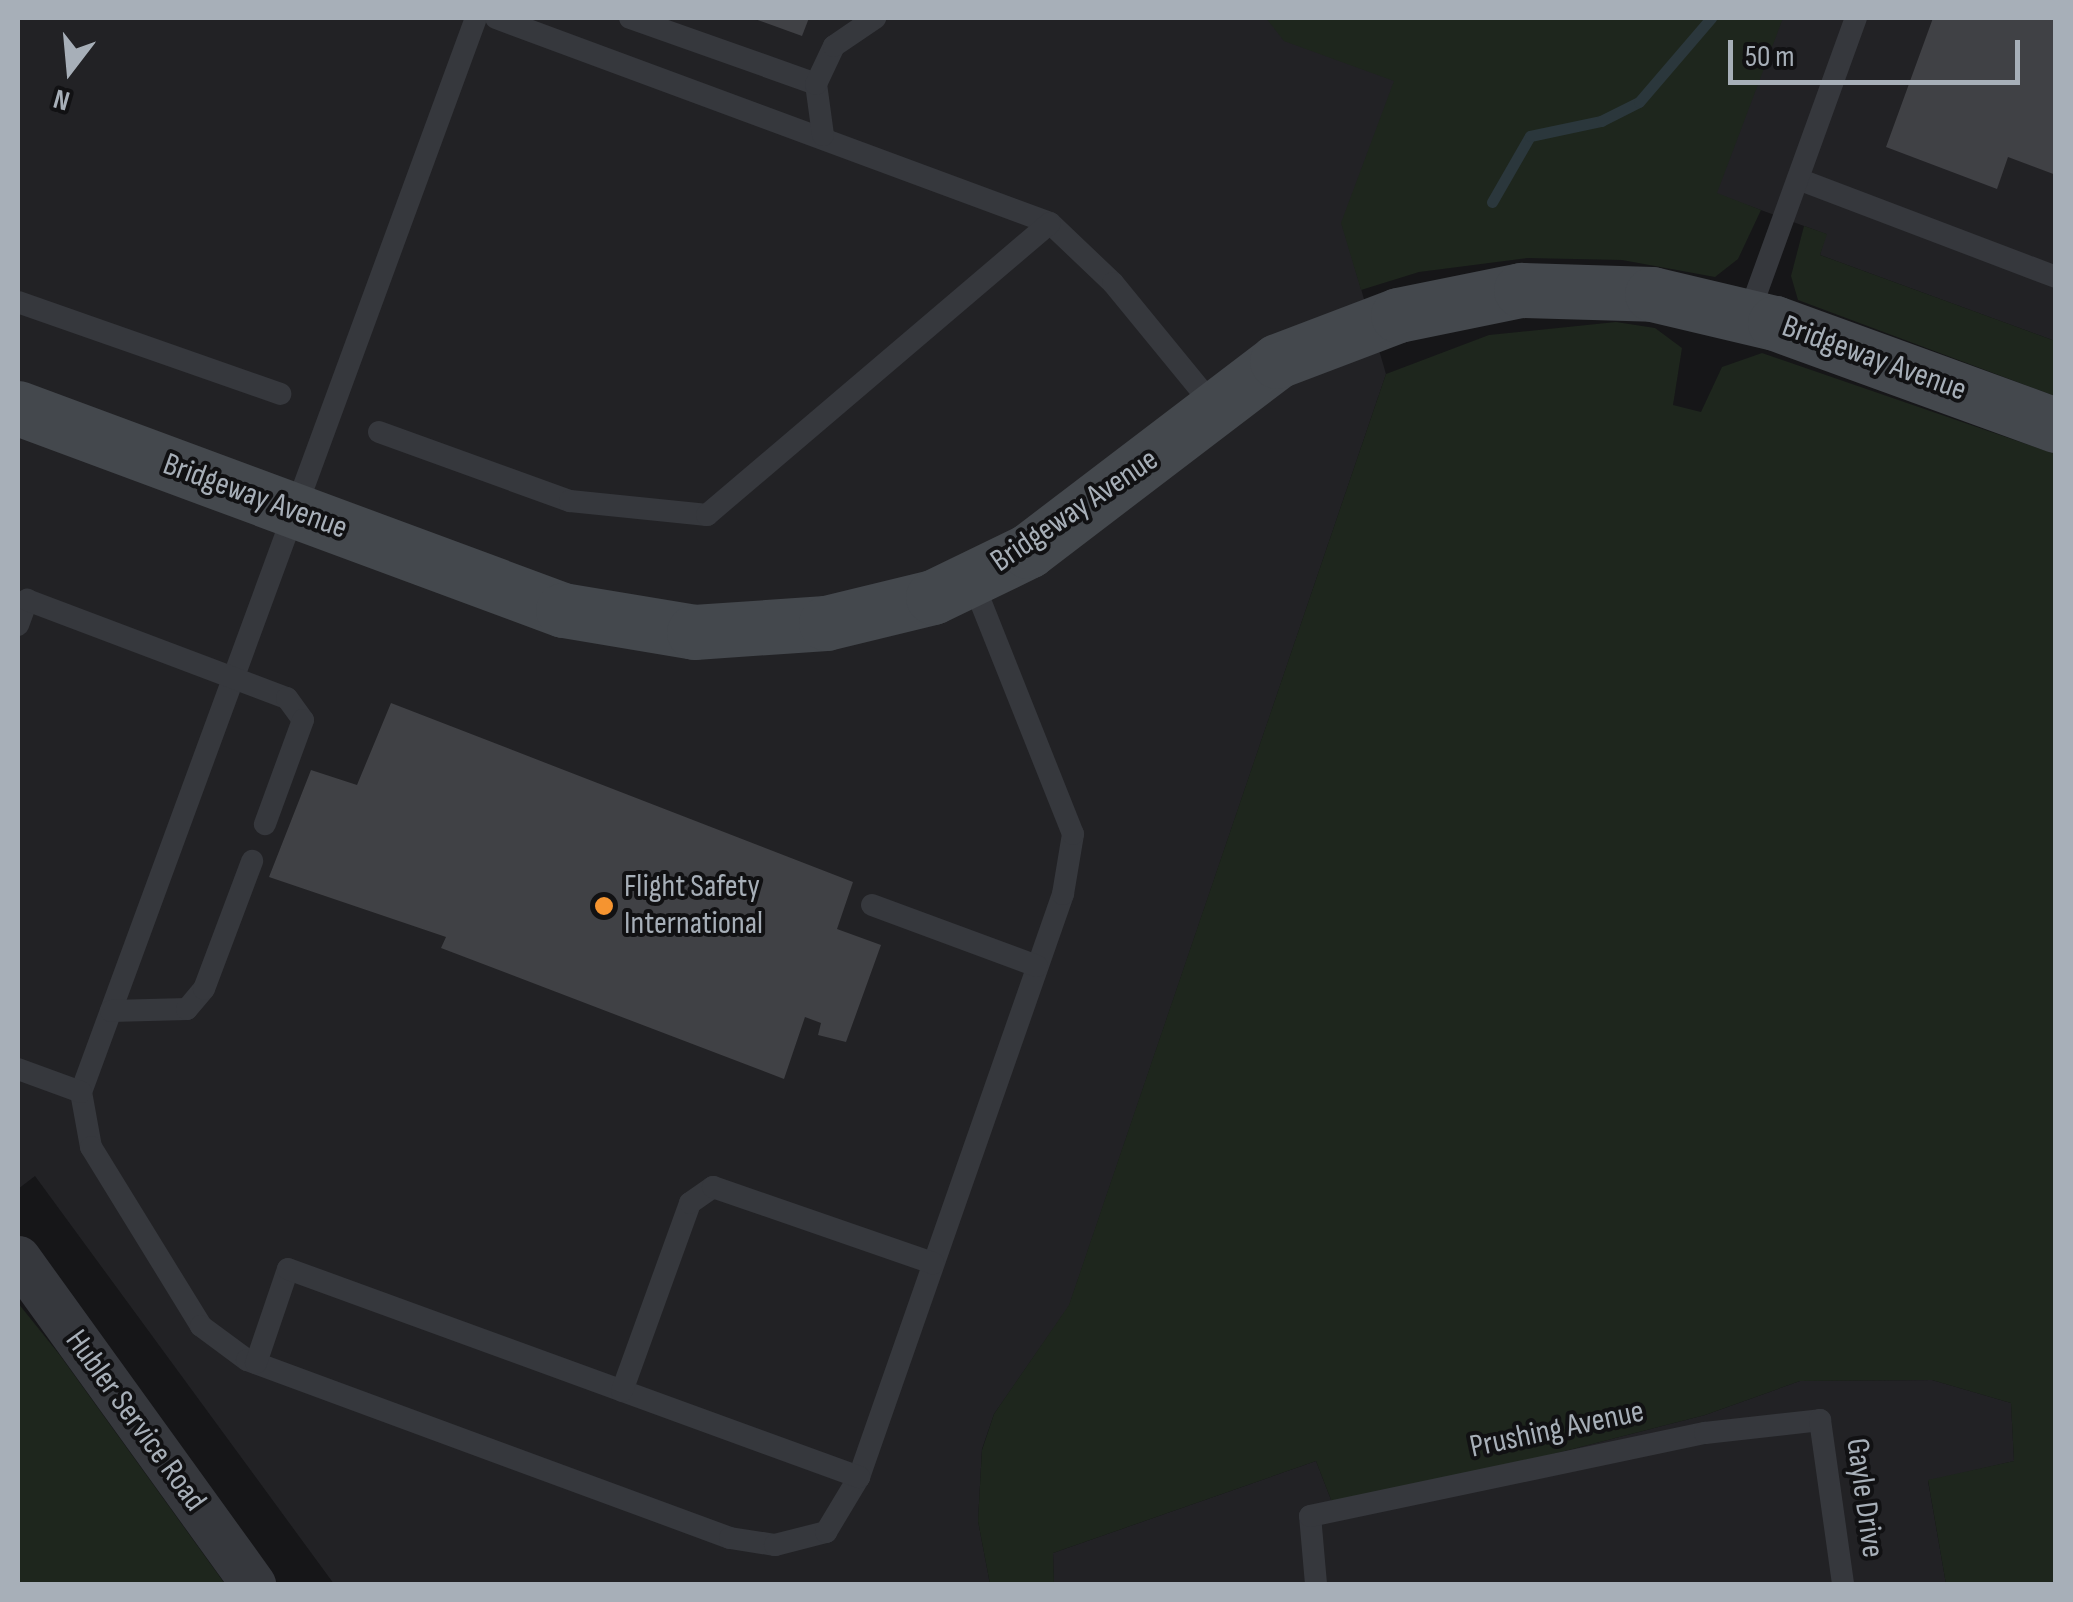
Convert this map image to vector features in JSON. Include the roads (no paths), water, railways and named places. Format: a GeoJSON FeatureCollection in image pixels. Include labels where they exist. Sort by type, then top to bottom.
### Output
{"type":"FeatureCollection","features":[{"type":"Feature","properties":{"kind":"street","name":"Bridgeway Avenue"},"geometry":{"type":"LineString","coordinates":[[18,408],[563,610],[694,632],[826,624],[972,580],[1028,551],[1276,361],[1398,315],[1522,290],[1652,294],[1748,316],[2056,425]]}},
{"type":"Feature","properties":{"kind":"street","name":"Hubler Service Road"},"geometry":{"type":"LineString","coordinates":[[18,1258],[253,1584]]}},
{"type":"Feature","properties":{"kind":"lane"},"geometry":{"type":"LineString","coordinates":[[476,18],[81,1092],[91,1147],[201,1326],[256,1363],[730,1538],[775,1545],[826,1532],[860,1476],[1038,966],[1073,834],[972,580]]}},
{"type":"Feature","properties":{"kind":"lane"},"geometry":{"type":"LineString","coordinates":[[496,18],[824,135],[1050,223],[1114,284],[1216,408]]}},
{"type":"Feature","properties":{"kind":"lane"},"geometry":{"type":"LineString","coordinates":[[630,18],[816,84]]}},
{"type":"Feature","properties":{"kind":"lane"},"geometry":{"type":"LineString","coordinates":[[824,135],[816,84],[834,46],[875,18]]}},
{"type":"Feature","properties":{"kind":"lane"},"geometry":{"type":"LineString","coordinates":[[1748,316],[1856,18]]}},
{"type":"Feature","properties":{"kind":"lane"},"geometry":{"type":"LineString","coordinates":[[1798,179],[2056,277]]}},
{"type":"Feature","properties":{"kind":"lane"},"geometry":{"type":"LineString","coordinates":[[378,432],[570,501],[645,516],[706,515],[1050,223]]}},
{"type":"Feature","properties":{"kind":"lane"},"geometry":{"type":"LineString","coordinates":[[18,302],[280,394]]}},
{"type":"Feature","properties":{"kind":"lane"},"geometry":{"type":"LineString","coordinates":[[18,626],[27,600],[287,698],[303,720],[264,824]]}},
{"type":"Feature","properties":{"kind":"lane"},"geometry":{"type":"LineString","coordinates":[[111,1011],[187,1009],[204,989],[252,861]]}},
{"type":"Feature","properties":{"kind":"lane"},"geometry":{"type":"LineString","coordinates":[[872,906],[1038,966]]}},
{"type":"Feature","properties":{"kind":"lane"},"geometry":{"type":"LineString","coordinates":[[18,1069],[81,1092]]}},
{"type":"Feature","properties":{"kind":"lane"},"geometry":{"type":"LineString","coordinates":[[622,1391],[690,1203],[714,1187],[934,1263]]}},
{"type":"Feature","properties":{"kind":"lane"},"geometry":{"type":"LineString","coordinates":[[256,1363],[288,1270],[860,1476]]}},
{"type":"Feature","properties":{"kind":"lane","name":"Prushing Avenue"},"geometry":{"type":"LineString","coordinates":[[1316,1584],[1310,1516],[1705,1433],[1820,1420]]}},
{"type":"Feature","properties":{"kind":"lane","name":"Gayle Drive"},"geometry":{"type":"LineString","coordinates":[[1820,1420],[1843,1584]]}},
{"type":"Feature","properties":{"kind":"waterway"},"geometry":{"type":"LineString","coordinates":[[1492,202],[1530,136],[1601,121],[1639,102],[1711,18]]}},
{"type":"Feature","properties":{"kind":"place","name":"Flight Safety International"},"geometry":{"type":"Point","coordinates":[604,906]}}]}
